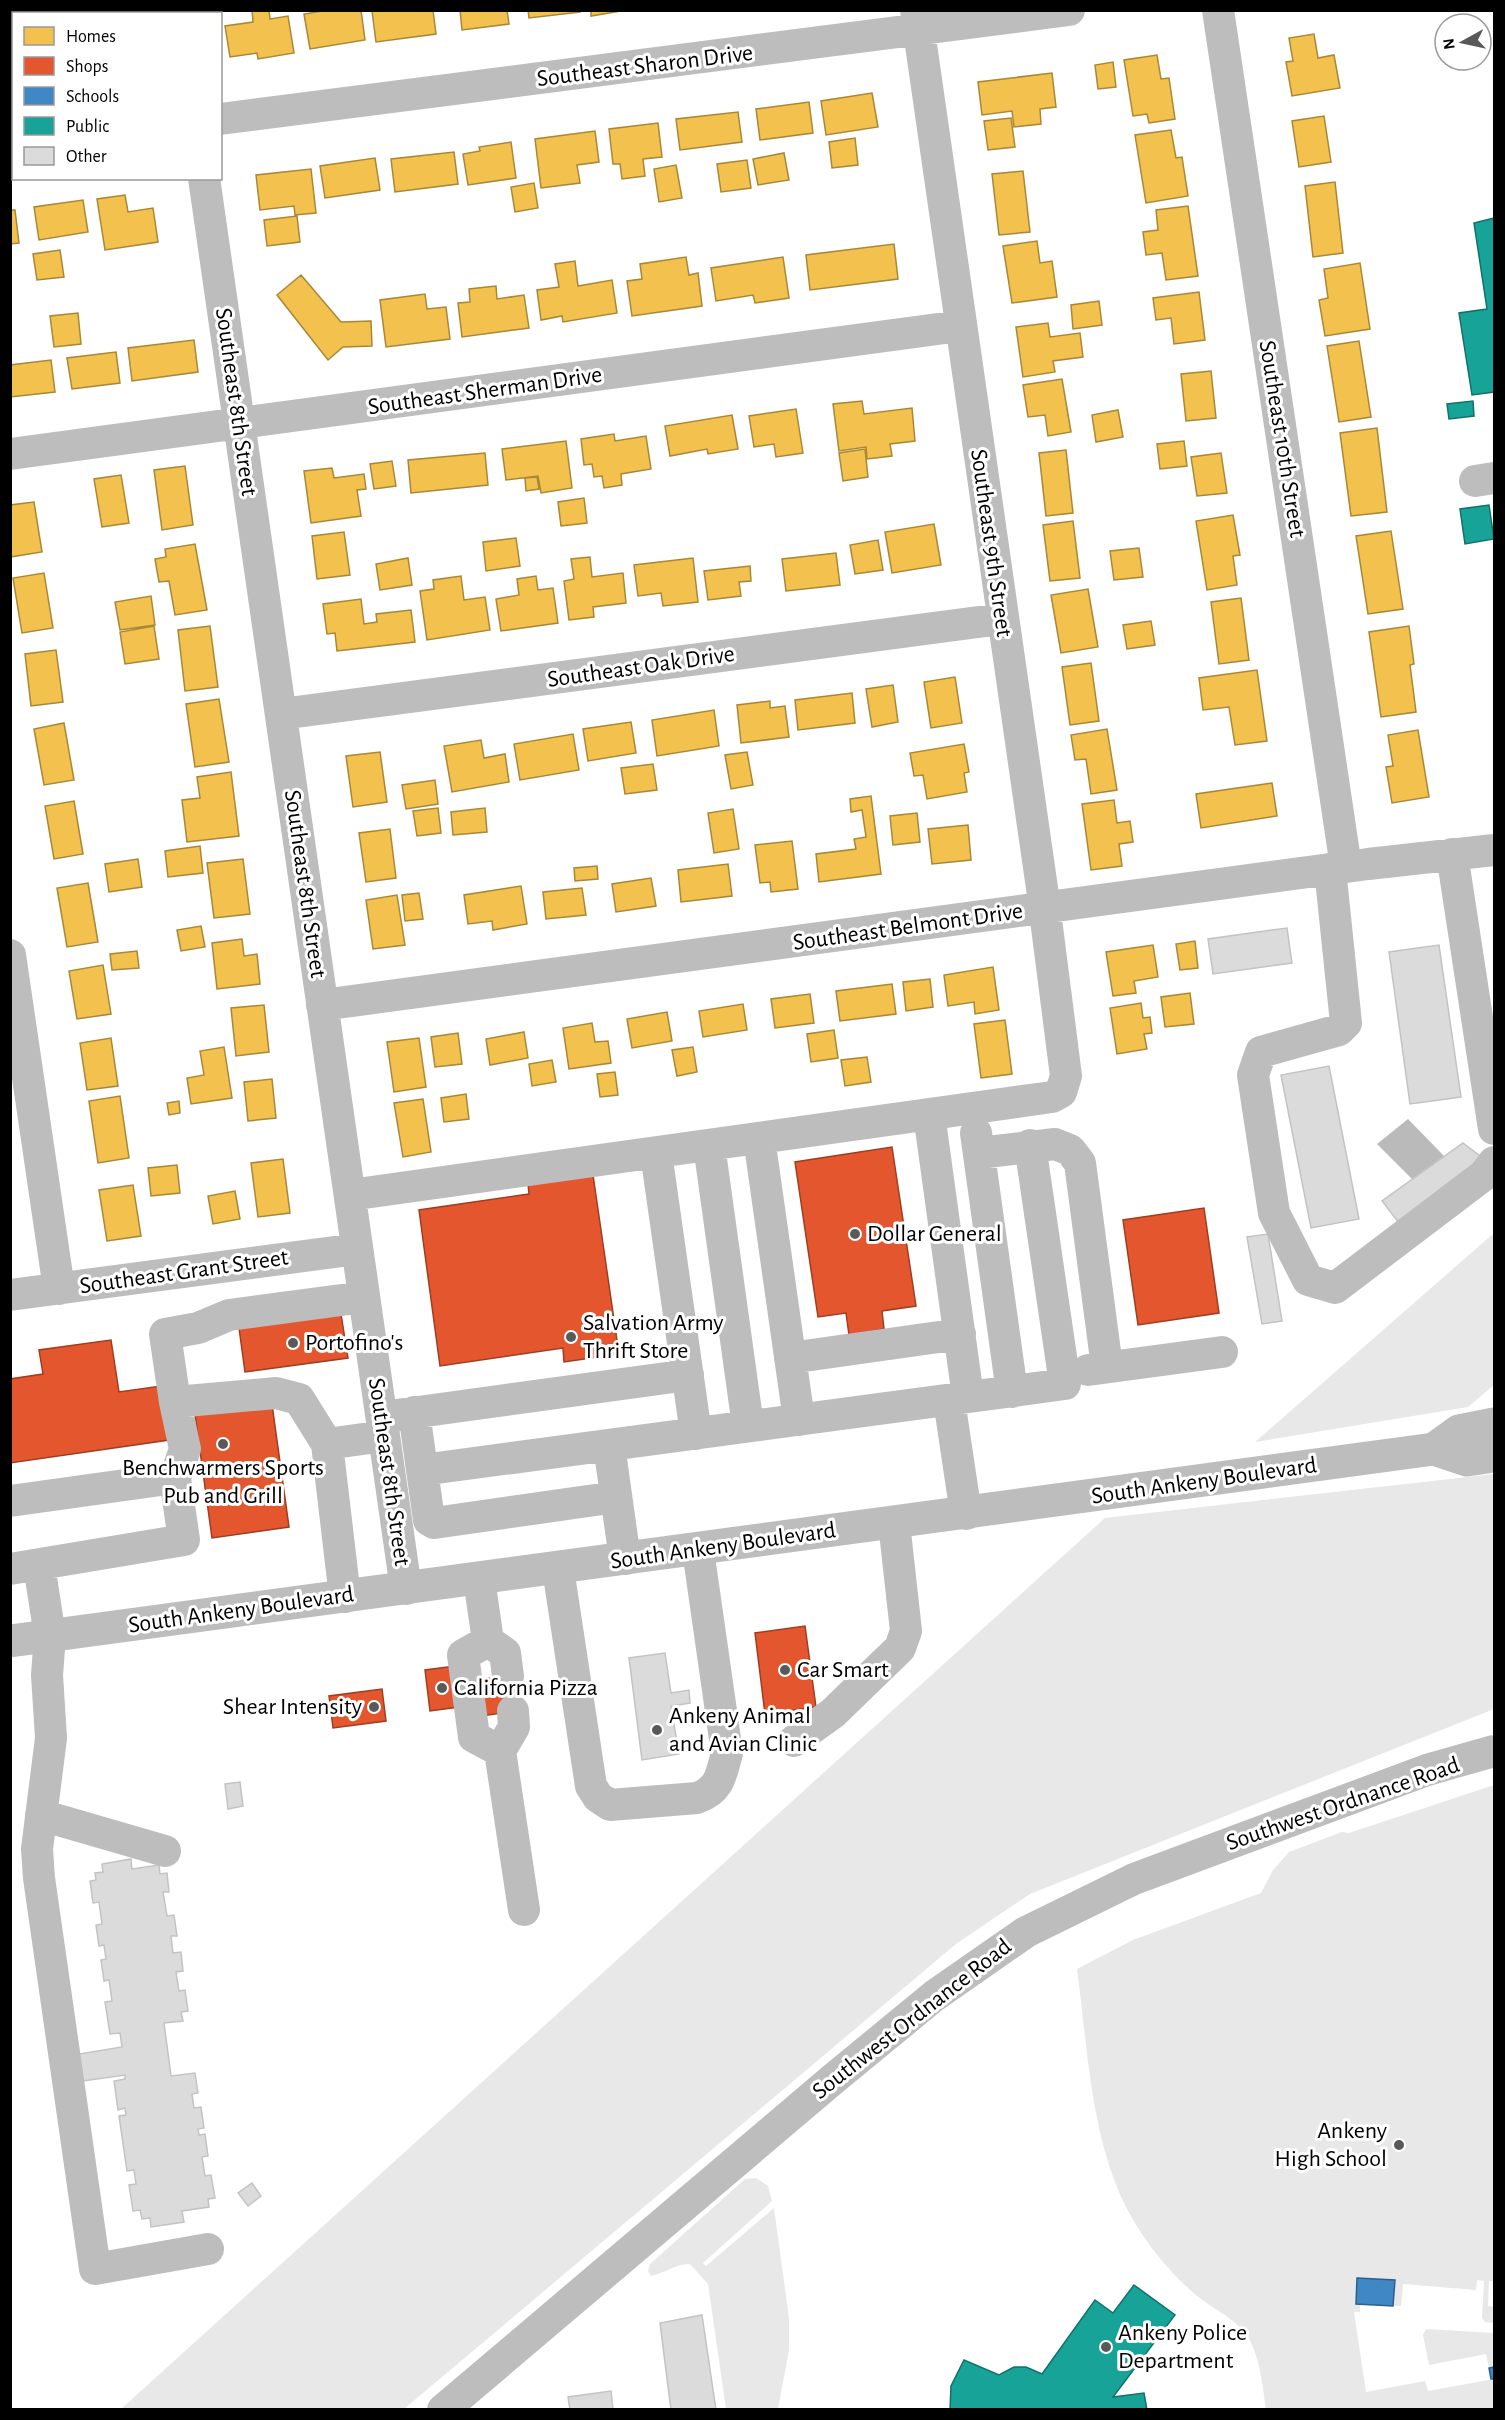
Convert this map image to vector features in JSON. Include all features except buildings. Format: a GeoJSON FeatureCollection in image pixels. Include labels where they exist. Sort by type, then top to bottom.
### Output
{"type":"FeatureCollection","features":[{"type":"Feature","properties":{"kind":"main road","name":"South Ankeny Boulevard"},"geometry":{"type":"LineString","coordinates":[[1434,1449],[1459,1431],[1494,1424]]}},
{"type":"Feature","properties":{"kind":"main road","name":"South Ankeny Boulevard"},"geometry":{"type":"LineString","coordinates":[[10,1641],[479,1580],[1434,1449],[1467,1460],[1494,1456]]}},
{"type":"Feature","properties":{"kind":"street","name":"Southeast Sharon Drive"},"geometry":{"type":"LineString","coordinates":[[222,120],[917,21],[1069,10]]}},
{"type":"Feature","properties":{"kind":"street","name":"Southeast 10th Street"},"geometry":{"type":"LineString","coordinates":[[1218,10],[1338,868],[1346,1023],[1338,1030],[1261,1052],[1253,1075],[1274,1213],[1308,1280],[1335,1288],[1484,1175],[1494,1162]]}},
{"type":"Feature","properties":{"kind":"street","name":"Southeast 9th Street"},"geometry":{"type":"LineString","coordinates":[[917,21],[1001,619],[1045,909],[1066,1076],[1061,1092],[1052,1097],[973,1108]]}},
{"type":"Feature","properties":{"kind":"street","name":"Southeast 8th Street"},"geometry":{"type":"LineString","coordinates":[[204,180],[406,1589]]}},
{"type":"Feature","properties":{"kind":"street","name":"Southeast Sherman Drive"},"geometry":{"type":"LineString","coordinates":[[10,454],[240,425],[960,326]]}},
{"type":"Feature","properties":{"kind":"street","name":"Southeast Oak Drive"},"geometry":{"type":"LineString","coordinates":[[280,714],[1001,619]]}},
{"type":"Feature","properties":{"kind":"street","name":"Southeast Belmont Drive"},"geometry":{"type":"LineString","coordinates":[[322,1005],[1338,868],[1494,850]]}},
{"type":"Feature","properties":{"kind":"street"},"geometry":{"type":"LineString","coordinates":[[1452,854],[1494,1129]]}},
{"type":"Feature","properties":{"kind":"street"},"geometry":{"type":"LineString","coordinates":[[10,955],[59,1289]]}},
{"type":"Feature","properties":{"kind":"street"},"geometry":{"type":"LineString","coordinates":[[350,1195],[973,1108],[1012,1392]]}},
{"type":"Feature","properties":{"kind":"street"},"geometry":{"type":"LineString","coordinates":[[929,1114],[960,1334],[959,1399],[966,1514]]}},
{"type":"Feature","properties":{"kind":"street"},"geometry":{"type":"LineString","coordinates":[[759,1138],[799,1420]]}},
{"type":"Feature","properties":{"kind":"street"},"geometry":{"type":"LineString","coordinates":[[979,1153],[1030,1145],[1055,1144],[1070,1150],[1080,1163],[1107,1367]]}},
{"type":"Feature","properties":{"kind":"street"},"geometry":{"type":"LineString","coordinates":[[709,1145],[748,1426]]}},
{"type":"Feature","properties":{"kind":"street"},"geometry":{"type":"LineString","coordinates":[[422,1470],[1065,1384],[1030,1145]]}},
{"type":"Feature","properties":{"kind":"street"},"geometry":{"type":"LineString","coordinates":[[657,1153],[696,1434]]}},
{"type":"Feature","properties":{"kind":"street","name":"Southeast Grant Street"},"geometry":{"type":"LineString","coordinates":[[10,1295],[357,1249]]}},
{"type":"Feature","properties":{"kind":"street"},"geometry":{"type":"LineString","coordinates":[[208,2249],[95,2269],[39,1878],[37,1849],[51,1738],[47,1675],[50,1636],[25,1567],[184,1540],[175,1478],[185,1449],[165,1334],[198,1328],[229,1315],[364,1297]]}},
{"type":"Feature","properties":{"kind":"street"},"geometry":{"type":"LineString","coordinates":[[790,1358],[960,1334]]}},
{"type":"Feature","properties":{"kind":"street"},"geometry":{"type":"LineString","coordinates":[[1064,1373],[1222,1352]]}},
{"type":"Feature","properties":{"kind":"street"},"geometry":{"type":"LineString","coordinates":[[327,1444],[383,1426],[414,1412],[688,1375]]}},
{"type":"Feature","properties":{"kind":"street"},"geometry":{"type":"LineString","coordinates":[[175,1402],[276,1393],[299,1399],[327,1444],[345,1597]]}},
{"type":"Feature","properties":{"kind":"street"},"geometry":{"type":"LineString","coordinates":[[414,1412],[429,1520],[434,1523],[616,1497]]}},
{"type":"Feature","properties":{"kind":"street"},"geometry":{"type":"LineString","coordinates":[[609,1445],[625,1559]]}},
{"type":"Feature","properties":{"kind":"street"},"geometry":{"type":"LineString","coordinates":[[10,1502],[175,1478]]}},
{"type":"Feature","properties":{"kind":"street"},"geometry":{"type":"LineString","coordinates":[[794,1741],[833,1713],[900,1648],[906,1631],[894,1523]]}},
{"type":"Feature","properties":{"kind":"street"},"geometry":{"type":"LineString","coordinates":[[558,1569],[591,1786],[598,1797],[610,1805],[697,1798],[709,1793],[719,1784],[727,1753],[698,1550]]}},
{"type":"Feature","properties":{"kind":"street"},"geometry":{"type":"LineString","coordinates":[[479,1580],[488,1641],[505,1653],[508,1676]]}},
{"type":"Feature","properties":{"kind":"street"},"geometry":{"type":"LineString","coordinates":[[488,1641],[463,1655],[474,1737],[500,1751]]}},
{"type":"Feature","properties":{"kind":"street"},"geometry":{"type":"LineString","coordinates":[[513,1711],[514,1726],[500,1751],[524,1910]]}},
{"type":"Feature","properties":{"kind":"street","name":"Southwest Ordnance Road"},"geometry":{"type":"LineString","coordinates":[[443,2409],[934,1996],[1026,1932],[1134,1880],[1427,1770],[1494,1750]]}},
{"type":"Feature","properties":{"kind":"street"},"geometry":{"type":"LineString","coordinates":[[41,1815],[165,1851]]}},
{"type":"Feature","properties":{"kind":"shaded area"},"geometry":{"type":"Polygon","coordinates":[[[1408,1119],[1444,1156],[1412,1179],[1377,1144],[1408,1119]]]}},
{"type":"Feature","properties":{"kind":"shaded area"},"geometry":{"type":"Polygon","coordinates":[[[1494,1233],[1494,1385],[1468,1407],[1255,1442],[1494,1233]]]}},
{"type":"Feature","properties":{"kind":"shaded area"},"geometry":{"type":"Polygon","coordinates":[[[1494,1474],[1494,1709],[1030,1894],[956,1944],[404,2409],[121,2409],[1105,1518],[1494,1474]]]}},
{"type":"Feature","properties":{"kind":"shaded area"},"geometry":{"type":"Polygon","coordinates":[[[1494,1785],[1494,2281],[1489,2281],[1488,2306],[1494,2307],[1494,2323],[1485,2322],[1482,2318],[1484,2281],[1477,2280],[1476,2290],[1403,2284],[1401,2306],[1393,2306],[1395,2280],[1357,2278],[1356,2304],[1360,2304],[1360,2312],[1354,2312],[1366,2392],[1425,2381],[1428,2391],[1494,2379],[1494,2409],[1266,2409],[1258,2364],[1249,2339],[1232,2320],[1202,2300],[1169,2269],[1139,2229],[1118,2190],[1099,2129],[1093,2097],[1077,1969],[1133,1940],[1261,1893],[1273,1870],[1289,1852],[1342,1832],[1349,1833],[1494,1785]]]}},
{"type":"Feature","properties":{"kind":"shaded area"},"geometry":{"type":"Polygon","coordinates":[[[756,2178],[768,2186],[772,2201],[703,2263],[706,2266],[774,2208],[789,2318],[789,2350],[778,2409],[726,2409],[708,2284],[690,2264],[680,2265],[651,2276],[648,2271],[650,2264],[745,2179],[756,2178]]]}},
{"type":"Feature","properties":{"kind":"shaded area"},"geometry":{"type":"Polygon","coordinates":[[[1426,2329],[1494,2333],[1494,2367],[1489,2368],[1486,2354],[1429,2365],[1423,2335],[1426,2329]]]}},
{"type":"Feature","properties":{"kind":"place","name":"Dollar General"},"geometry":{"type":"Point","coordinates":[855,1234]}},
{"type":"Feature","properties":{"kind":"place","name":"Salvation Army Thrift Store"},"geometry":{"type":"Point","coordinates":[571,1337]}},
{"type":"Feature","properties":{"kind":"place","name":"Portofino's"},"geometry":{"type":"Point","coordinates":[293,1343]}},
{"type":"Feature","properties":{"kind":"place","name":"Benchwarmers Sports Pub and Grill"},"geometry":{"type":"Point","coordinates":[223,1444]}},
{"type":"Feature","properties":{"kind":"place","name":"Car Smart"},"geometry":{"type":"Point","coordinates":[785,1670]}},
{"type":"Feature","properties":{"kind":"place","name":"California Pizza"},"geometry":{"type":"Point","coordinates":[442,1688]}},
{"type":"Feature","properties":{"kind":"place","name":"Shear Intensity"},"geometry":{"type":"Point","coordinates":[374,1707]}},
{"type":"Feature","properties":{"kind":"place","name":"Ankeny Animal and Avian Clinic"},"geometry":{"type":"Point","coordinates":[657,1730]}},
{"type":"Feature","properties":{"kind":"place","name":"Ankeny High School"},"geometry":{"type":"Point","coordinates":[1399,2145]}},
{"type":"Feature","properties":{"kind":"place","name":"Ankeny Police Department"},"geometry":{"type":"Point","coordinates":[1106,2347]}}]}
